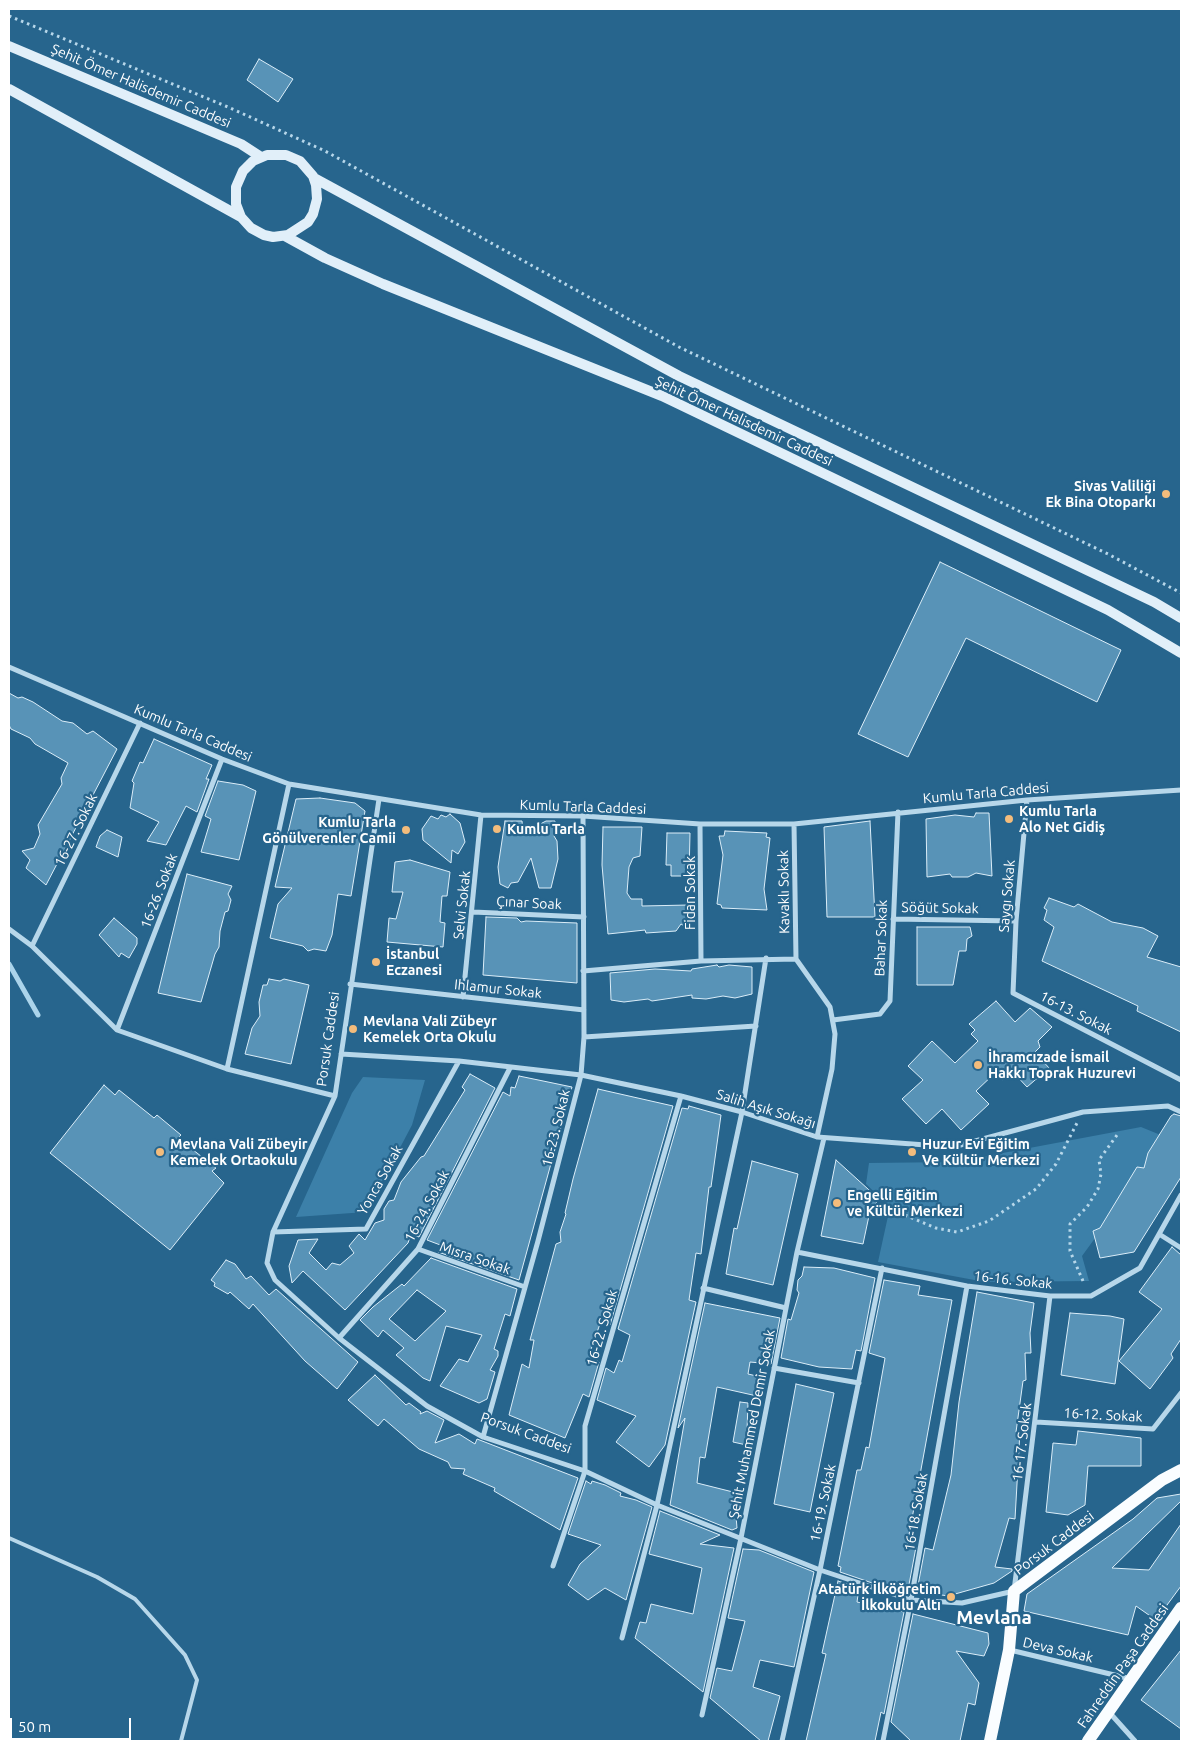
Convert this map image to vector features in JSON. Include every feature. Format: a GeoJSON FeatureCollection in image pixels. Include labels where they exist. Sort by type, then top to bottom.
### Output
{"type":"FeatureCollection","features":[{"type":"Feature","properties":{"kind":"main road","name":"Şehit Ömer Halisdemir Caddesi"},"geometry":{"type":"LineString","coordinates":[[9,46],[241,144],[261,157]]}},
{"type":"Feature","properties":{"kind":"main road"},"geometry":{"type":"LineString","coordinates":[[9,89],[241,217]]}},
{"type":"Feature","properties":{"kind":"main road"},"geometry":{"type":"LineString","coordinates":[[276,154],[291,156],[304,164],[314,178],[318,194],[313,214],[301,228],[285,236],[273,237],[259,233],[247,225],[241,217],[236,204],[236,187],[243,171],[261,157],[276,154]]}},
{"type":"Feature","properties":{"kind":"main road","name":"Şehit Ömer Halisdemir Caddesi"},"geometry":{"type":"LineString","coordinates":[[314,178],[679,376],[1154,602],[1181,618]]}},
{"type":"Feature","properties":{"kind":"main road","name":"Şehit Ömer Halisdemir Caddesi"},"geometry":{"type":"LineString","coordinates":[[285,236],[325,258],[383,284],[662,396],[1108,610],[1181,653]]}},
{"type":"Feature","properties":{"kind":"main road","name":"Porsuk Caddesi"},"geometry":{"type":"LineString","coordinates":[[1014,1591],[1162,1480],[1181,1470]]}},
{"type":"Feature","properties":{"kind":"main road"},"geometry":{"type":"LineString","coordinates":[[1162,1480],[1181,1480]]}},
{"type":"Feature","properties":{"kind":"main road"},"geometry":{"type":"LineString","coordinates":[[990,1741],[1009,1650],[1014,1591]]}},
{"type":"Feature","properties":{"kind":"main road","name":"Fahreddin Paşa Caddesi"},"geometry":{"type":"LineString","coordinates":[[1088,1741],[1181,1608]]}},
{"type":"Feature","properties":{"kind":"street","name":"Kumlu Tarla Caddesi"},"geometry":{"type":"LineString","coordinates":[[9,667],[222,759],[289,784],[481,815],[583,816],[700,824],[794,824],[1027,800],[1181,790]]}},
{"type":"Feature","properties":{"kind":"street","name":"16-27. Sokak"},"geometry":{"type":"LineString","coordinates":[[32,946],[140,723]]}},
{"type":"Feature","properties":{"kind":"street","name":"16-26. Sokak"},"geometry":{"type":"LineString","coordinates":[[118,1030],[222,759]]}},
{"type":"Feature","properties":{"kind":"street"},"geometry":{"type":"LineString","coordinates":[[227,1070],[289,784]]}},
{"type":"Feature","properties":{"kind":"street","name":"Porsuk Caddesi"},"geometry":{"type":"LineString","coordinates":[[379,799],[350,984],[335,1096],[273,1232],[267,1263],[275,1280],[339,1338],[427,1406],[483,1437],[585,1471],[657,1505],[820,1570],[911,1600],[962,1604],[1014,1591]]}},
{"type":"Feature","properties":{"kind":"street","name":"Saygı Sokak"},"geometry":{"type":"LineString","coordinates":[[1014,993],[1016,921],[1027,800]]}},
{"type":"Feature","properties":{"kind":"street","name":"Bahar Sokak"},"geometry":{"type":"LineString","coordinates":[[833,1020],[880,1014],[890,1002],[898,812]]}},
{"type":"Feature","properties":{"kind":"street","name":"Selvi Sokak"},"geometry":{"type":"LineString","coordinates":[[463,997],[473,912],[481,815]]}},
{"type":"Feature","properties":{"kind":"street","name":"16-23. Sokak"},"geometry":{"type":"LineString","coordinates":[[483,1437],[581,1075],[584,1037],[583,816]]}},
{"type":"Feature","properties":{"kind":"street","name":"Fidan Sokak"},"geometry":{"type":"LineString","coordinates":[[700,824],[701,961]]}},
{"type":"Feature","properties":{"kind":"street","name":"Kavaklı Sokak"},"geometry":{"type":"LineString","coordinates":[[794,824],[796,959]]}},
{"type":"Feature","properties":{"kind":"street","name":"Çınar Soak"},"geometry":{"type":"LineString","coordinates":[[473,912],[584,917]]}},
{"type":"Feature","properties":{"kind":"street","name":"Söğüt Sokak"},"geometry":{"type":"LineString","coordinates":[[893,918],[1016,921]]}},
{"type":"Feature","properties":{"kind":"street"},"geometry":{"type":"LineString","coordinates":[[9,929],[32,946],[118,1030],[227,1070],[335,1096]]}},
{"type":"Feature","properties":{"kind":"street"},"geometry":{"type":"LineString","coordinates":[[622,1638],[657,1505],[742,1112],[766,958]]}},
{"type":"Feature","properties":{"kind":"street"},"geometry":{"type":"LineString","coordinates":[[583,971],[701,961],[766,958],[796,959],[830,1007],[835,1034],[832,1069],[817,1137]]}},
{"type":"Feature","properties":{"kind":"street","name":"Ihlamur Sokak"},"geometry":{"type":"LineString","coordinates":[[350,984],[584,1010]]}},
{"type":"Feature","properties":{"kind":"street","name":"16-13. Sokak"},"geometry":{"type":"LineString","coordinates":[[1014,993],[1181,1080]]}},
{"type":"Feature","properties":{"kind":"street"},"geometry":{"type":"LineString","coordinates":[[584,1037],[756,1026]]}},
{"type":"Feature","properties":{"kind":"street","name":"Salih Aşık Sokağı"},"geometry":{"type":"LineString","coordinates":[[341,1054],[458,1061],[581,1075],[681,1096],[742,1112],[817,1137],[953,1147],[1083,1112],[1168,1106],[1181,1112]]}},
{"type":"Feature","properties":{"kind":"street","name":"Yonca Sokak"},"geometry":{"type":"LineString","coordinates":[[273,1232],[366,1228],[458,1061]]}},
{"type":"Feature","properties":{"kind":"street","name":"16-24. Sokak"},"geometry":{"type":"LineString","coordinates":[[339,1338],[418,1249],[510,1068]]}},
{"type":"Feature","properties":{"kind":"street","name":"16-22. Sokak"},"geometry":{"type":"LineString","coordinates":[[553,1566],[585,1471],[585,1426],[681,1096]]}},
{"type":"Feature","properties":{"kind":"street","name":"Şehit Muhammed Demir Sokak"},"geometry":{"type":"LineString","coordinates":[[702,1715],[741,1538],[797,1252],[824,1138]]}},
{"type":"Feature","properties":{"kind":"street","name":"16-16. Sokak"},"geometry":{"type":"LineString","coordinates":[[797,1252],[967,1286],[1050,1296],[1091,1296],[1140,1268],[1181,1195]]}},
{"type":"Feature","properties":{"kind":"street"},"geometry":{"type":"LineString","coordinates":[[1159,1234],[1181,1248]]}},
{"type":"Feature","properties":{"kind":"street","name":"Mısra Sokak"},"geometry":{"type":"LineString","coordinates":[[418,1249],[525,1287]]}},
{"type":"Feature","properties":{"kind":"street","name":"16-19. Sokak"},"geometry":{"type":"LineString","coordinates":[[782,1741],[820,1570],[882,1268]]}},
{"type":"Feature","properties":{"kind":"street","name":"16-18. Sokak"},"geometry":{"type":"LineString","coordinates":[[883,1741],[911,1600],[967,1286]]}},
{"type":"Feature","properties":{"kind":"street"},"geometry":{"type":"LineString","coordinates":[[703,1288],[786,1308]]}},
{"type":"Feature","properties":{"kind":"street","name":"16-17. Sokak"},"geometry":{"type":"LineString","coordinates":[[1014,1591],[1050,1296]]}},
{"type":"Feature","properties":{"kind":"street"},"geometry":{"type":"LineString","coordinates":[[774,1368],[859,1383]]}},
{"type":"Feature","properties":{"kind":"street","name":"16-12. Sokak"},"geometry":{"type":"LineString","coordinates":[[1036,1422],[1153,1429],[1181,1393]]}},
{"type":"Feature","properties":{"kind":"street","name":"Deva Sokak"},"geometry":{"type":"LineString","coordinates":[[1009,1650],[1131,1679]]}},
{"type":"Feature","properties":{"kind":"street"},"geometry":{"type":"LineString","coordinates":[[1108,1710],[1135,1741]]}},
{"type":"Feature","properties":{"kind":"lane"},"geometry":{"type":"LineString","coordinates":[[9,1538],[97,1577],[135,1599],[185,1654],[197,1680],[181,1741]]}},
{"type":"Feature","properties":{"kind":"path"},"geometry":{"type":"LineString","coordinates":[[9,16],[228,107],[325,151],[679,347],[1108,554],[1181,593]]}},
{"type":"Feature","properties":{"kind":"path"},"geometry":{"type":"LineString","coordinates":[[881,1206],[936,1228],[957,1232],[989,1221],[1036,1189],[1056,1164],[1083,1112]]}},
{"type":"Feature","properties":{"kind":"path"},"geometry":{"type":"LineString","coordinates":[[1082,1281],[1070,1251],[1070,1224],[1087,1207],[1098,1189],[1101,1174],[1099,1160],[1117,1135]]}},
{"type":"Feature","properties":{"kind":"shaded area"},"geometry":{"type":"Polygon","coordinates":[[[363,1077],[425,1080],[412,1125],[366,1212],[296,1217],[352,1093],[363,1077]]]}},
{"type":"Feature","properties":{"kind":"shaded area"},"geometry":{"type":"Polygon","coordinates":[[[1141,1127],[1168,1138],[1082,1256],[1089,1281],[985,1282],[878,1262],[890,1207],[866,1184],[869,1163],[955,1162],[1141,1127]]]}},
{"type":"Feature","properties":{"kind":"building"},"geometry":{"type":"Polygon","coordinates":[[[259,59],[293,79],[278,102],[247,80],[259,59]]]}},
{"type":"Feature","properties":{"kind":"building"},"geometry":{"type":"Polygon","coordinates":[[[940,562],[1121,650],[1097,702],[966,638],[908,757],[858,734],[940,562]]]}},
{"type":"Feature","properties":{"kind":"building"},"geometry":{"type":"Polygon","coordinates":[[[9,693],[18,698],[22,697],[33,702],[62,721],[73,723],[87,734],[93,731],[117,749],[46,885],[26,868],[30,860],[22,851],[34,848],[40,834],[38,825],[62,784],[61,778],[68,763],[35,744],[30,738],[11,729],[9,725],[9,693]]]}},
{"type":"Feature","properties":{"kind":"building"},"geometry":{"type":"Polygon","coordinates":[[[154,739],[212,765],[197,812],[186,806],[166,845],[147,841],[159,822],[130,808],[134,783],[132,781],[140,762],[143,763],[154,739]]]}},
{"type":"Feature","properties":{"kind":"building"},"geometry":{"type":"Polygon","coordinates":[[[218,781],[243,785],[256,791],[239,860],[201,852],[211,819],[205,816],[218,781]]]}},
{"type":"Feature","properties":{"kind":"building"},"geometry":{"type":"Polygon","coordinates":[[[320,798],[355,803],[365,811],[351,896],[338,894],[332,935],[326,951],[314,949],[308,951],[303,946],[270,938],[278,904],[292,888],[275,887],[296,799],[320,798]]]}},
{"type":"Feature","properties":{"kind":"building"},"geometry":{"type":"Polygon","coordinates":[[[976,813],[989,813],[992,876],[976,873],[968,877],[952,877],[950,874],[927,877],[926,819],[955,815],[974,817],[976,813]]]}},
{"type":"Feature","properties":{"kind":"building"},"geometry":{"type":"Polygon","coordinates":[[[450,814],[460,823],[465,842],[458,854],[452,850],[451,863],[423,840],[422,829],[431,816],[438,819],[441,815],[446,817],[450,814]]]}},
{"type":"Feature","properties":{"kind":"building"},"geometry":{"type":"Polygon","coordinates":[[[505,821],[522,821],[523,833],[546,821],[555,821],[554,836],[557,841],[558,859],[551,888],[539,888],[531,858],[518,882],[511,883],[508,888],[500,884],[498,867],[505,821]]]}},
{"type":"Feature","properties":{"kind":"building"},"geometry":{"type":"Polygon","coordinates":[[[870,821],[875,917],[827,917],[824,827],[870,821]]]}},
{"type":"Feature","properties":{"kind":"building"},"geometry":{"type":"Polygon","coordinates":[[[603,827],[642,827],[640,856],[633,858],[629,867],[627,893],[631,899],[642,899],[642,906],[689,905],[688,928],[681,924],[676,931],[646,933],[645,930],[608,934],[602,865],[603,827]]]}},
{"type":"Feature","properties":{"kind":"building"},"geometry":{"type":"Polygon","coordinates":[[[107,830],[122,837],[118,857],[96,847],[100,836],[107,830]]]}},
{"type":"Feature","properties":{"kind":"building"},"geometry":{"type":"Polygon","coordinates":[[[725,831],[767,833],[766,837],[770,838],[764,889],[767,910],[722,908],[721,905],[717,904],[723,855],[719,836],[724,836],[725,831]]]}},
{"type":"Feature","properties":{"kind":"building"},"geometry":{"type":"Polygon","coordinates":[[[667,833],[690,833],[689,876],[671,876],[671,865],[666,865],[667,833]]]}},
{"type":"Feature","properties":{"kind":"building"},"geometry":{"type":"Polygon","coordinates":[[[410,860],[450,872],[447,896],[442,896],[440,922],[445,923],[443,947],[387,942],[389,918],[396,919],[403,892],[392,892],[395,862],[410,860]]]}},
{"type":"Feature","properties":{"kind":"building"},"geometry":{"type":"Polygon","coordinates":[[[187,874],[232,886],[228,894],[231,900],[228,911],[225,912],[220,931],[219,947],[215,954],[201,1002],[158,993],[187,874]]]}},
{"type":"Feature","properties":{"kind":"building"},"geometry":{"type":"Polygon","coordinates":[[[1049,898],[1074,907],[1078,904],[1112,922],[1143,928],[1158,936],[1147,957],[1181,967],[1181,1032],[1137,1011],[1138,1006],[1042,961],[1054,927],[1044,920],[1047,910],[1044,908],[1049,898]]]}},
{"type":"Feature","properties":{"kind":"building"},"geometry":{"type":"Polygon","coordinates":[[[486,917],[517,918],[521,922],[577,923],[577,983],[483,975],[486,917]]]}},
{"type":"Feature","properties":{"kind":"building"},"geometry":{"type":"Polygon","coordinates":[[[114,918],[137,938],[137,944],[129,958],[121,953],[119,957],[99,935],[114,918]]]}},
{"type":"Feature","properties":{"kind":"building"},"geometry":{"type":"Polygon","coordinates":[[[917,927],[970,927],[972,936],[967,939],[966,951],[959,951],[953,985],[917,985],[917,927]]]}},
{"type":"Feature","properties":{"kind":"building"},"geometry":{"type":"Polygon","coordinates":[[[717,965],[719,967],[729,965],[752,967],[752,994],[735,998],[723,996],[706,999],[692,998],[692,995],[652,1001],[648,999],[624,1002],[611,1000],[610,973],[655,969],[691,971],[692,969],[717,965]]]}},
{"type":"Feature","properties":{"kind":"building"},"geometry":{"type":"Polygon","coordinates":[[[269,979],[280,981],[284,979],[309,985],[291,1064],[245,1054],[252,1028],[260,1016],[259,1002],[263,985],[267,985],[269,979]]]}},
{"type":"Feature","properties":{"kind":"building","name":"İhramcızade İsmail Hakkı Toprak Huzurevi"},"geometry":{"type":"Polygon","coordinates":[[[996,1001],[1015,1022],[1030,1008],[1052,1027],[1038,1041],[1040,1047],[1035,1052],[1049,1068],[1027,1087],[1012,1071],[1003,1080],[995,1073],[976,1091],[989,1104],[961,1130],[942,1109],[926,1124],[902,1099],[923,1080],[908,1066],[932,1041],[955,1063],[978,1041],[971,1034],[975,1030],[969,1024],[996,1001]]]}},
{"type":"Feature","properties":{"kind":"building"},"geometry":{"type":"Polygon","coordinates":[[[470,1074],[495,1088],[419,1237],[411,1234],[408,1243],[345,1310],[303,1271],[292,1283],[289,1266],[298,1240],[318,1239],[309,1253],[326,1270],[332,1263],[340,1265],[354,1253],[349,1246],[359,1234],[365,1240],[375,1223],[384,1220],[384,1209],[389,1201],[394,1200],[401,1182],[421,1157],[424,1156],[465,1090],[462,1087],[470,1074]]]}},
{"type":"Feature","properties":{"kind":"building"},"geometry":{"type":"Polygon","coordinates":[[[519,1076],[572,1087],[519,1280],[438,1252],[443,1246],[427,1240],[503,1092],[510,1096],[511,1087],[515,1088],[519,1076]]]}},
{"type":"Feature","properties":{"kind":"building"},"geometry":{"type":"Polygon","coordinates":[[[104,1085],[115,1095],[119,1090],[154,1118],[157,1115],[181,1135],[178,1138],[216,1168],[212,1171],[224,1183],[170,1250],[50,1153],[104,1085]]]}},
{"type":"Feature","properties":{"kind":"building"},"geometry":{"type":"Polygon","coordinates":[[[598,1089],[673,1106],[610,1325],[601,1321],[589,1355],[599,1362],[589,1397],[583,1394],[565,1438],[509,1415],[522,1364],[529,1368],[534,1340],[530,1340],[556,1244],[561,1242],[560,1232],[598,1089]]]}},
{"type":"Feature","properties":{"kind":"building"},"geometry":{"type":"Polygon","coordinates":[[[689,1106],[721,1115],[711,1187],[709,1187],[701,1254],[696,1253],[689,1300],[696,1302],[665,1445],[649,1467],[616,1442],[636,1416],[597,1400],[606,1368],[614,1373],[619,1360],[622,1362],[630,1335],[618,1329],[682,1108],[688,1109],[689,1106]]]}},
{"type":"Feature","properties":{"kind":"building"},"geometry":{"type":"Polygon","coordinates":[[[1174,1114],[1181,1116],[1181,1177],[1134,1252],[1100,1258],[1093,1231],[1100,1228],[1137,1167],[1144,1168],[1148,1153],[1174,1114]]]}},
{"type":"Feature","properties":{"kind":"building","name":"Engelli Eğitim ve Kültür Merkezi"},"geometry":{"type":"Polygon","coordinates":[[[836,1160],[879,1199],[870,1211],[863,1244],[821,1236],[836,1160]]]}},
{"type":"Feature","properties":{"kind":"building"},"geometry":{"type":"Polygon","coordinates":[[[752,1161],[798,1174],[773,1285],[726,1274],[734,1228],[737,1229],[752,1161]]]}},
{"type":"Feature","properties":{"kind":"building"},"geometry":{"type":"Polygon","coordinates":[[[1172,1247],[1181,1255],[1181,1339],[1171,1354],[1173,1358],[1150,1389],[1119,1361],[1162,1309],[1139,1292],[1172,1247]]]}},
{"type":"Feature","properties":{"kind":"building"},"geometry":{"type":"Polygon","coordinates":[[[431,1258],[517,1289],[510,1316],[505,1314],[494,1349],[498,1351],[498,1356],[490,1370],[495,1372],[487,1399],[479,1403],[440,1386],[459,1359],[468,1362],[482,1335],[446,1326],[430,1381],[423,1378],[396,1355],[404,1348],[383,1330],[378,1337],[360,1320],[402,1284],[404,1286],[431,1258]],[[417,1290],[389,1319],[415,1341],[446,1311],[417,1290]]]}},
{"type":"Feature","properties":{"kind":"building"},"geometry":{"type":"Polygon","coordinates":[[[226,1260],[235,1264],[246,1279],[251,1276],[269,1295],[276,1289],[358,1362],[337,1389],[305,1361],[253,1304],[249,1309],[230,1292],[228,1294],[214,1286],[215,1283],[211,1280],[226,1260]]]}},
{"type":"Feature","properties":{"kind":"building"},"geometry":{"type":"Polygon","coordinates":[[[804,1267],[834,1268],[875,1278],[861,1351],[856,1350],[852,1369],[819,1367],[781,1358],[788,1319],[791,1320],[799,1293],[797,1290],[798,1280],[802,1276],[804,1267]]]}},
{"type":"Feature","properties":{"kind":"building"},"geometry":{"type":"Polygon","coordinates":[[[884,1280],[920,1286],[918,1295],[952,1300],[907,1546],[916,1547],[908,1590],[881,1586],[840,1572],[841,1567],[838,1566],[857,1470],[861,1470],[866,1447],[869,1448],[885,1358],[869,1353],[884,1280]]]}},
{"type":"Feature","properties":{"kind":"building"},"geometry":{"type":"Polygon","coordinates":[[[977,1292],[1034,1303],[1030,1333],[1031,1353],[1025,1353],[1026,1380],[1023,1381],[1016,1432],[1020,1431],[1015,1519],[1009,1518],[995,1567],[1012,1569],[1012,1571],[994,1583],[948,1596],[917,1591],[925,1548],[933,1550],[951,1475],[959,1402],[977,1292]]]}},
{"type":"Feature","properties":{"kind":"building"},"geometry":{"type":"Polygon","coordinates":[[[705,1303],[780,1318],[771,1364],[750,1362],[748,1374],[761,1377],[757,1396],[717,1387],[705,1458],[700,1457],[697,1483],[741,1494],[741,1503],[736,1516],[737,1528],[732,1530],[670,1505],[685,1418],[678,1428],[705,1303]]]}},
{"type":"Feature","properties":{"kind":"building"},"geometry":{"type":"Polygon","coordinates":[[[1070,1313],[1124,1319],[1115,1384],[1061,1375],[1070,1313]]]}},
{"type":"Feature","properties":{"kind":"building"},"geometry":{"type":"Polygon","coordinates":[[[375,1375],[406,1405],[409,1403],[421,1412],[420,1414],[427,1411],[444,1420],[435,1443],[459,1434],[475,1444],[477,1439],[578,1478],[560,1530],[494,1491],[495,1488],[463,1474],[465,1469],[451,1468],[448,1462],[419,1449],[384,1419],[378,1426],[348,1400],[375,1375]]]}},
{"type":"Feature","properties":{"kind":"building"},"geometry":{"type":"Polygon","coordinates":[[[796,1384],[834,1393],[810,1512],[774,1504],[796,1384]]]}},
{"type":"Feature","properties":{"kind":"building"},"geometry":{"type":"Polygon","coordinates":[[[740,1402],[748,1403],[747,1431],[753,1433],[751,1446],[733,1442],[740,1402]]]}},
{"type":"Feature","properties":{"kind":"building"},"geometry":{"type":"Polygon","coordinates":[[[1078,1431],[1141,1438],[1141,1466],[1088,1466],[1085,1505],[1068,1515],[1046,1512],[1053,1443],[1076,1445],[1078,1431]]]}},
{"type":"Feature","properties":{"kind":"building"},"geometry":{"type":"Polygon","coordinates":[[[586,1481],[591,1484],[592,1481],[605,1485],[621,1493],[620,1496],[652,1507],[626,1600],[605,1588],[588,1600],[568,1585],[580,1564],[601,1545],[568,1534],[586,1481]]]}},
{"type":"Feature","properties":{"kind":"building"},"geometry":{"type":"Polygon","coordinates":[[[1181,1494],[1181,1501],[1112,1568],[1149,1570],[1181,1524],[1181,1586],[1156,1620],[1136,1606],[1128,1635],[1024,1611],[1027,1594],[1133,1519],[1157,1498],[1181,1494]]]}},
{"type":"Feature","properties":{"kind":"building"},"geometry":{"type":"Polygon","coordinates":[[[660,1511],[720,1535],[700,1544],[734,1548],[703,1692],[635,1638],[640,1622],[646,1623],[651,1604],[693,1614],[702,1568],[649,1554],[660,1511]]]}},
{"type":"Feature","properties":{"kind":"building"},"geometry":{"type":"Polygon","coordinates":[[[743,1549],[759,1550],[814,1572],[794,1667],[760,1660],[753,1687],[780,1696],[768,1741],[761,1741],[710,1698],[717,1668],[732,1671],[745,1621],[728,1618],[743,1549]]]}},
{"type":"Feature","properties":{"kind":"building"},"geometry":{"type":"Polygon","coordinates":[[[838,1581],[859,1588],[857,1602],[904,1612],[884,1714],[881,1712],[875,1741],[806,1741],[826,1654],[822,1653],[838,1581]]]}},
{"type":"Feature","properties":{"kind":"building"},"geometry":{"type":"Polygon","coordinates":[[[913,1614],[988,1633],[989,1644],[984,1656],[956,1651],[979,1683],[975,1705],[968,1703],[960,1741],[911,1741],[891,1722],[913,1614]]]}},
{"type":"Feature","properties":{"kind":"building"},"geometry":{"type":"Polygon","coordinates":[[[1181,1650],[1181,1729],[1141,1700],[1181,1650]]]}},
{"type":"Feature","properties":{"kind":"waterway"},"geometry":{"type":"LineString","coordinates":[[9,964],[38,1015]]}},
{"type":"Feature","properties":{"kind":"place","name":"Sivas Valiliği Ek Bina Otoparkı"},"geometry":{"type":"Point","coordinates":[1166,494]}},
{"type":"Feature","properties":{"kind":"place","name":"Kumlu Tarla Alo Net Gidiş"},"geometry":{"type":"Point","coordinates":[1009,819]}},
{"type":"Feature","properties":{"kind":"place","name":"Kumlu Tarla"},"geometry":{"type":"Point","coordinates":[497,829]}},
{"type":"Feature","properties":{"kind":"place","name":"Kumlu Tarla Gönülverenler Camii"},"geometry":{"type":"Point","coordinates":[406,830]}},
{"type":"Feature","properties":{"kind":"place","name":"İstanbul Eczanesi"},"geometry":{"type":"Point","coordinates":[376,962]}},
{"type":"Feature","properties":{"kind":"place","name":"Mevlana Vali Zübeyr Kemelek Orta Okulu"},"geometry":{"type":"Point","coordinates":[353,1029]}},
{"type":"Feature","properties":{"kind":"place","name":"İhramcızade İsmail Hakkı Toprak Huzurevi"},"geometry":{"type":"Point","coordinates":[978,1065]}},
{"type":"Feature","properties":{"kind":"place","name":"Mevlana Vali Zübeyir Kemelek Ortaokulu"},"geometry":{"type":"Point","coordinates":[160,1152]}},
{"type":"Feature","properties":{"kind":"place","name":"Huzur Evi Eğitim Ve Kültür Merkezi"},"geometry":{"type":"Point","coordinates":[912,1152]}},
{"type":"Feature","properties":{"kind":"place","name":"Engelli Eğitim ve Kültür Merkezi"},"geometry":{"type":"Point","coordinates":[837,1203]}},
{"type":"Feature","properties":{"kind":"place","name":"Atatürk İlköğretim İlkokulu Altı"},"geometry":{"type":"Point","coordinates":[951,1597]}},
{"type":"Feature","properties":{"kind":"district","name":"Mevlana"},"geometry":{"type":"Point","coordinates":[994,1618]}}]}
